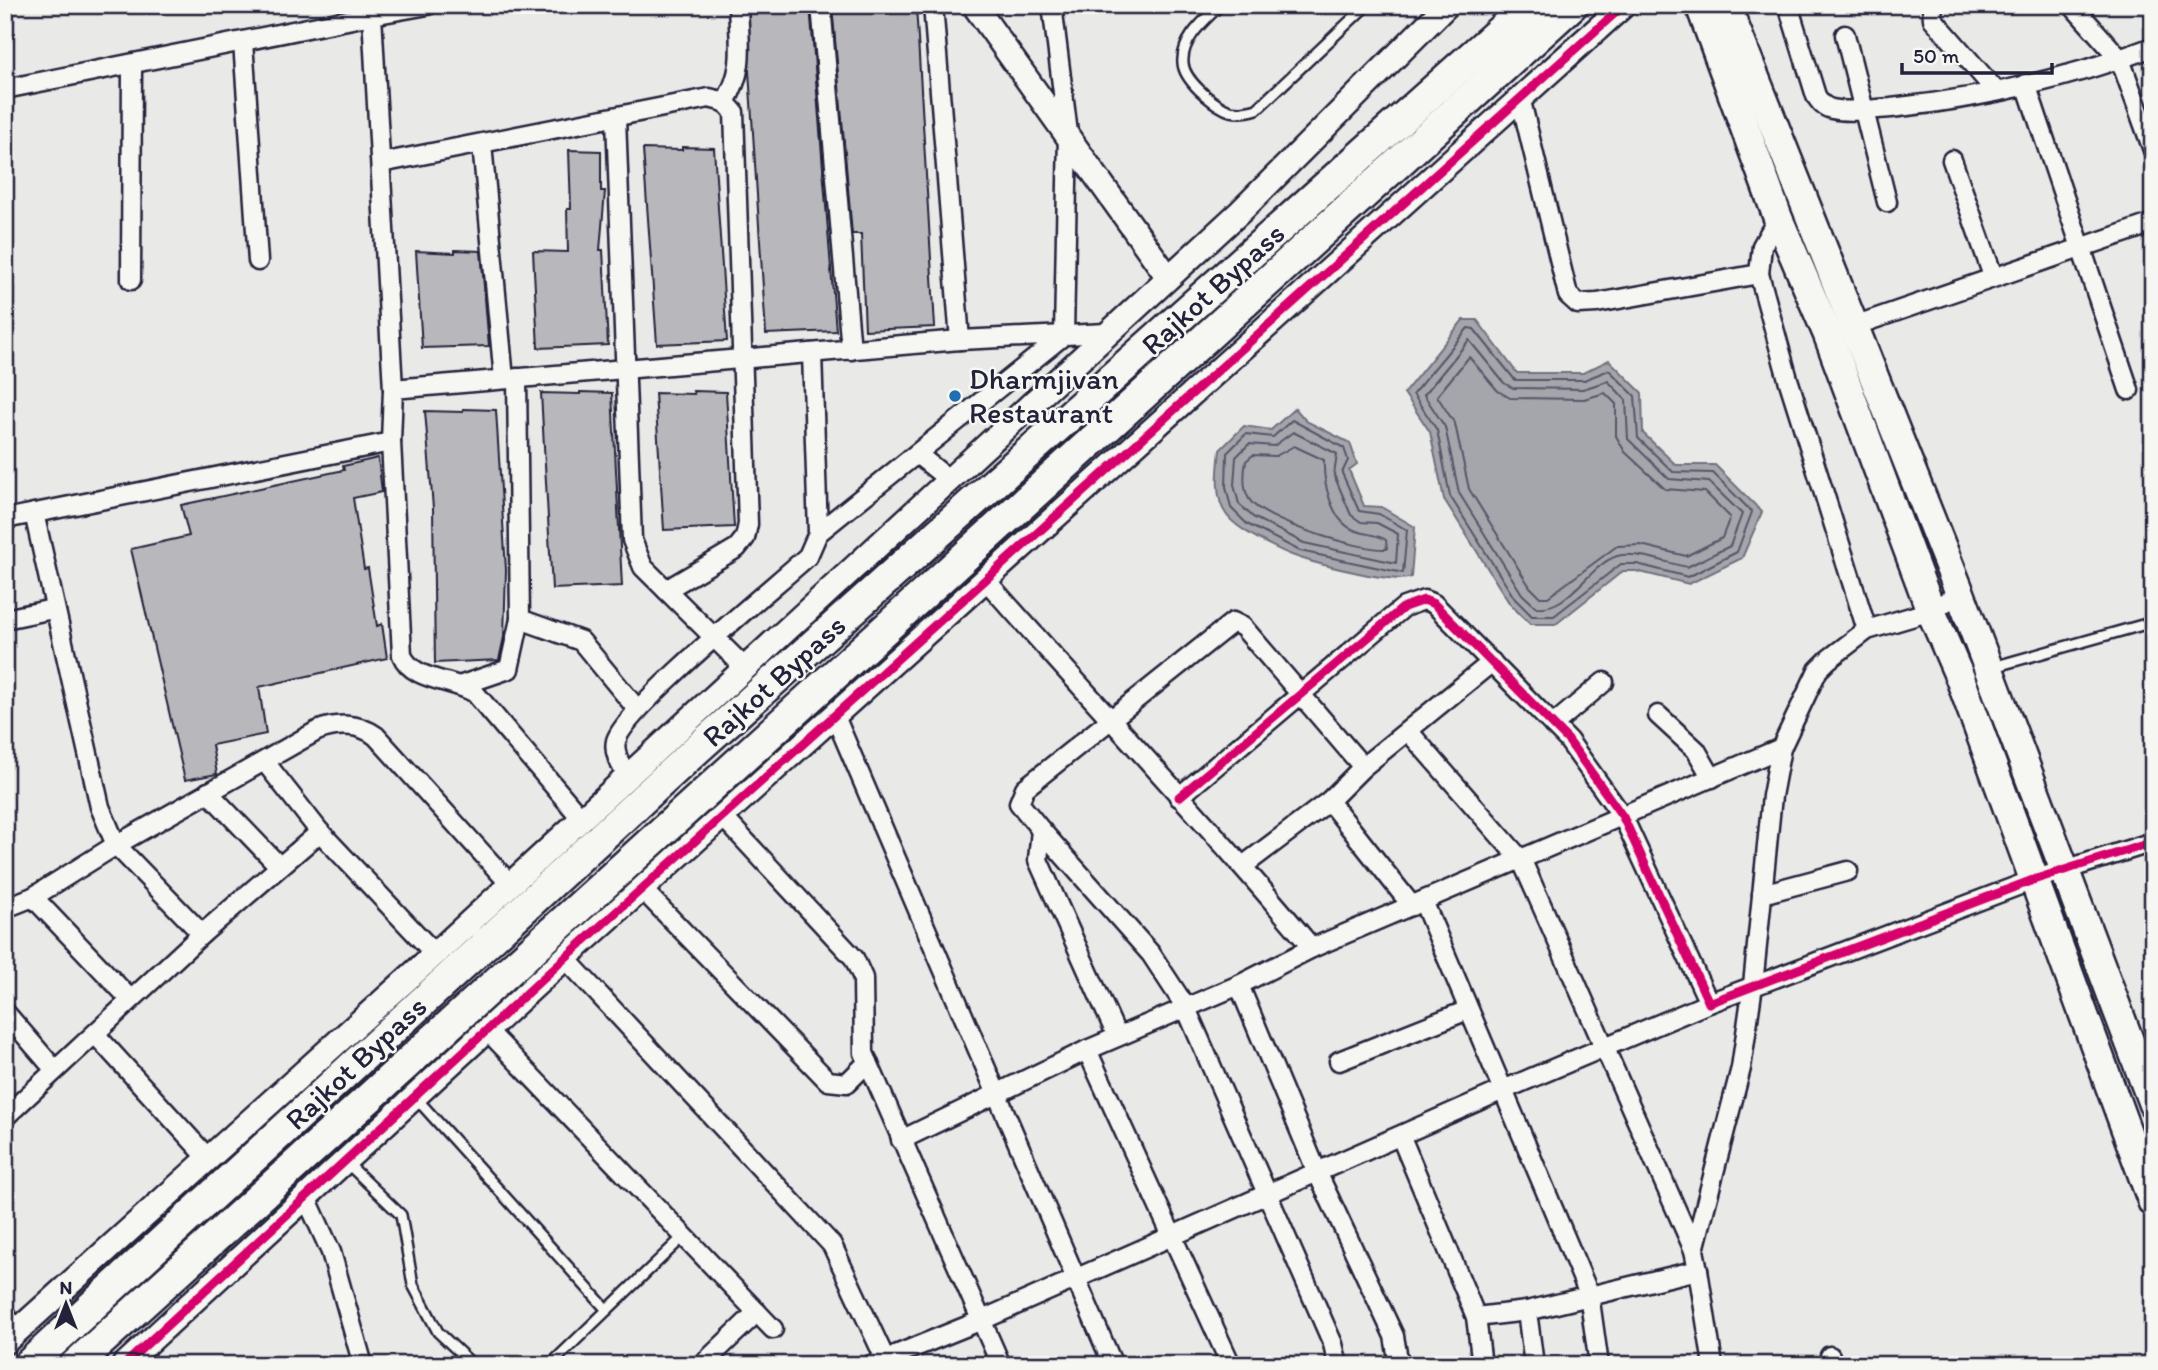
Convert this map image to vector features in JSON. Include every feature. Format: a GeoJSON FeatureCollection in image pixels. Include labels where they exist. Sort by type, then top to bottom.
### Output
{"type":"FeatureCollection","features":[{"type":"Feature","properties":{"kind":"highway","name":"Rajkot Bypass"},"geometry":{"type":"LineString","coordinates":[[28,1365],[697,749],[1528,5]]}},
{"type":"Feature","properties":{"kind":"highway","name":"Rajkot Bypass"},"geometry":{"type":"LineString","coordinates":[[75,1365],[1572,5]]}},
{"type":"Feature","properties":{"kind":"main road"},"geometry":{"type":"LineString","coordinates":[[1700,5],[1778,218],[1828,335],[1931,611],[1960,678],[2153,1203]]}},
{"type":"Feature","properties":{"kind":"main road"},"geometry":{"type":"LineString","coordinates":[[1726,5],[1960,593],[2153,1104]]}},
{"type":"Feature","properties":{"kind":"main road"},"geometry":{"type":"LineString","coordinates":[[1887,494],[1917,483]]}},
{"type":"Feature","properties":{"kind":"street"},"geometry":{"type":"LineString","coordinates":[[5,89],[243,42],[372,10],[428,5]]}},
{"type":"Feature","properties":{"kind":"street"},"geometry":{"type":"LineString","coordinates":[[725,102],[737,82],[740,70],[738,5]]}},
{"type":"Feature","properties":{"kind":"street"},"geometry":{"type":"LineString","coordinates":[[821,5],[851,350]]}},
{"type":"Feature","properties":{"kind":"street"},"geometry":{"type":"LineString","coordinates":[[933,5],[960,340]]}},
{"type":"Feature","properties":{"kind":"street"},"geometry":{"type":"LineString","coordinates":[[974,5],[1068,133],[1168,277]]}},
{"type":"Feature","properties":{"kind":"street"},"geometry":{"type":"LineString","coordinates":[[818,533],[1064,335],[1068,133],[1052,5]]}},
{"type":"Feature","properties":{"kind":"street"},"geometry":{"type":"LineString","coordinates":[[10,1329],[435,954],[1241,211],[1447,5]]}},
{"type":"Feature","properties":{"kind":"street"},"geometry":{"type":"LineString","coordinates":[[124,1365],[565,958],[724,818],[984,578],[1521,101],[1624,5]]}},
{"type":"Feature","properties":{"kind":"street"},"geometry":{"type":"LineString","coordinates":[[1788,5],[1816,96],[1822,105],[1831,109],[1863,110],[1938,103],[2026,84],[2120,59],[2153,47]]}},
{"type":"Feature","properties":{"kind":"street"},"geometry":{"type":"LineString","coordinates":[[1932,5],[1933,19],[1997,91]]}},
{"type":"Feature","properties":{"kind":"street"},"geometry":{"type":"LineString","coordinates":[[2072,5],[2120,59],[2153,150]]}},
{"type":"Feature","properties":{"kind":"street"},"geometry":{"type":"LineString","coordinates":[[372,10],[393,389],[391,442],[402,655],[405,664],[414,671],[462,685],[475,693],[581,818]]}},
{"type":"Feature","properties":{"kind":"street"},"geometry":{"type":"LineString","coordinates":[[1845,35],[1887,202]]}},
{"type":"Feature","properties":{"kind":"street"},"geometry":{"type":"LineString","coordinates":[[243,42],[258,261]]}},
{"type":"Feature","properties":{"kind":"street"},"geometry":{"type":"LineString","coordinates":[[131,280],[132,65]]}},
{"type":"Feature","properties":{"kind":"street"},"geometry":{"type":"LineString","coordinates":[[2026,84],[2129,390]]}},
{"type":"Feature","properties":{"kind":"street"},"geometry":{"type":"LineString","coordinates":[[381,163],[709,98],[725,102],[734,112],[748,524],[745,538],[737,548],[666,590]]}},
{"type":"Feature","properties":{"kind":"street"},"geometry":{"type":"LineString","coordinates":[[1521,101],[1568,295],[1578,304],[1597,303],[1759,274]]}},
{"type":"Feature","properties":{"kind":"street"},"geometry":{"type":"LineString","coordinates":[[616,118],[632,540],[643,567],[744,667]]}},
{"type":"Feature","properties":{"kind":"street"},"geometry":{"type":"LineString","coordinates":[[462,685],[509,669],[520,619],[511,379],[482,144]]}},
{"type":"Feature","properties":{"kind":"street"},"geometry":{"type":"LineString","coordinates":[[1952,160],[1993,276]]}},
{"type":"Feature","properties":{"kind":"street"},"geometry":{"type":"LineString","coordinates":[[1778,218],[1762,246],[1759,274],[1788,379],[1867,630]]}},
{"type":"Feature","properties":{"kind":"street"},"geometry":{"type":"LineString","coordinates":[[1828,335],[2153,223]]}},
{"type":"Feature","properties":{"kind":"street"},"geometry":{"type":"LineString","coordinates":[[393,389],[960,340],[1107,333]]}},
{"type":"Feature","properties":{"kind":"street"},"geometry":{"type":"LineString","coordinates":[[627,776],[615,752],[615,742],[636,709],[808,556],[818,533],[811,353]]}},
{"type":"Feature","properties":{"kind":"street"},"geometry":{"type":"LineString","coordinates":[[5,519],[391,442]]}},
{"type":"Feature","properties":{"kind":"street"},"geometry":{"type":"LineString","coordinates":[[917,454],[948,479]]}},
{"type":"Feature","properties":{"kind":"street"},"geometry":{"type":"LineString","coordinates":[[34,513],[94,788],[116,845],[202,934]]}},
{"type":"Feature","properties":{"kind":"street"},"geometry":{"type":"LineString","coordinates":[[984,578],[1108,720],[1243,866],[1312,948]]}},
{"type":"Feature","properties":{"kind":"street"},"geometry":{"type":"LineString","coordinates":[[1694,1250],[1737,1085],[1754,985],[1772,796],[1781,748],[1818,670],[1867,630],[1931,611],[1960,593]]}},
{"type":"Feature","properties":{"kind":"street"},"geometry":{"type":"LineString","coordinates":[[1179,797],[1413,601],[1423,600],[1434,604],[1574,748],[1623,817],[1709,1003]]}},
{"type":"Feature","properties":{"kind":"street"},"geometry":{"type":"LineString","coordinates":[[5,619],[53,609]]}},
{"type":"Feature","properties":{"kind":"street"},"geometry":{"type":"LineString","coordinates":[[520,619],[582,641],[636,709]]}},
{"type":"Feature","properties":{"kind":"street"},"geometry":{"type":"LineString","coordinates":[[1338,1365],[1333,1344],[1265,1194],[1185,1006],[1151,954],[1023,811],[1020,795],[1108,720],[1233,622],[1243,627],[1363,767]]}},
{"type":"Feature","properties":{"kind":"street"},"geometry":{"type":"LineString","coordinates":[[1243,866],[1329,801],[1363,767],[1492,662]]}},
{"type":"Feature","properties":{"kind":"street"},"geometry":{"type":"LineString","coordinates":[[1553,725],[1604,682]]}},
{"type":"Feature","properties":{"kind":"street"},"geometry":{"type":"LineString","coordinates":[[834,715],[1114,1365]]}},
{"type":"Feature","properties":{"kind":"street"},"geometry":{"type":"LineString","coordinates":[[1658,715],[1696,750],[1712,778]]}},
{"type":"Feature","properties":{"kind":"street"},"geometry":{"type":"LineString","coordinates":[[5,908],[33,897],[116,845],[326,728],[356,726],[367,729],[510,884]]}},
{"type":"Feature","properties":{"kind":"street"},"geometry":{"type":"LineString","coordinates":[[1409,732],[1522,861],[1694,1250],[1713,1365]]}},
{"type":"Feature","properties":{"kind":"street"},"geometry":{"type":"LineString","coordinates":[[901,1140],[1087,1050],[1239,985],[1312,948],[1522,861],[1781,748]]}},
{"type":"Feature","properties":{"kind":"street"},"geometry":{"type":"LineString","coordinates":[[265,762],[320,832],[435,954]]}},
{"type":"Feature","properties":{"kind":"street"},"geometry":{"type":"LineString","coordinates":[[208,792],[279,866]]}},
{"type":"Feature","properties":{"kind":"street"},"geometry":{"type":"LineString","coordinates":[[1329,801],[1418,904],[1468,1010],[1589,1294],[1599,1365]]}},
{"type":"Feature","properties":{"kind":"street"},"geometry":{"type":"LineString","coordinates":[[724,818],[854,958],[863,978],[863,1043],[868,1062],[1001,1365]]}},
{"type":"Feature","properties":{"kind":"street"},"geometry":{"type":"LineString","coordinates":[[1041,830],[1038,860],[1117,1036]]}},
{"type":"Feature","properties":{"kind":"street"},"geometry":{"type":"LineString","coordinates":[[5,1117],[130,999],[320,832]]}},
{"type":"Feature","properties":{"kind":"street"},"geometry":{"type":"LineString","coordinates":[[565,958],[832,1245],[881,1363],[1503,1090],[1709,1003],[2033,880],[2153,842]]}},
{"type":"Feature","properties":{"kind":"street"},"geometry":{"type":"LineString","coordinates":[[1762,894],[1848,871]]}},
{"type":"Feature","properties":{"kind":"street"},"geometry":{"type":"LineString","coordinates":[[643,890],[828,1081],[847,1083],[868,1062]]}},
{"type":"Feature","properties":{"kind":"street"},"geometry":{"type":"LineString","coordinates":[[33,897],[130,999]]}},
{"type":"Feature","properties":{"kind":"street"},"geometry":{"type":"LineString","coordinates":[[1239,985],[1317,1172],[1394,1336],[1399,1365]]}},
{"type":"Feature","properties":{"kind":"street"},"geometry":{"type":"LineString","coordinates":[[1339,1061],[1468,1010]]}},
{"type":"Feature","properties":{"kind":"street"},"geometry":{"type":"LineString","coordinates":[[5,1012],[54,1069]]}},
{"type":"Feature","properties":{"kind":"street"},"geometry":{"type":"LineString","coordinates":[[487,1030],[773,1329]]}},
{"type":"Feature","properties":{"kind":"street"},"geometry":{"type":"LineString","coordinates":[[95,1034],[207,1157]]}},
{"type":"Feature","properties":{"kind":"street"},"geometry":{"type":"LineString","coordinates":[[1087,1050],[1231,1365]]}},
{"type":"Feature","properties":{"kind":"street"},"geometry":{"type":"LineString","coordinates":[[1401,1137],[1476,1317],[1482,1365]]}},
{"type":"Feature","properties":{"kind":"street"},"geometry":{"type":"LineString","coordinates":[[306,1197],[331,1252],[363,1365]]}},
{"type":"Feature","properties":{"kind":"street"},"geometry":{"type":"LineString","coordinates":[[1476,1317],[1527,1311],[1698,1270]]}},
{"type":"Feature","properties":{"kind":"street"},"geometry":{"type":"LineString","coordinates":[[1527,1311],[1534,1365]]}},
{"type":"Feature","properties":{"kind":"street"},"geometry":{"type":"LineString","coordinates":[[702,1365],[757,1312]]}},
{"type":"Feature","properties":{"kind":"lane"},"geometry":{"type":"LineString","coordinates":[[1220,5],[1192,34],[1182,61],[1187,78],[1226,110],[1243,113],[1257,109],[1367,5]]}},
{"type":"Feature","properties":{"kind":"lane"},"geometry":{"type":"LineString","coordinates":[[1989,669],[2153,622]]}},
{"type":"Feature","properties":{"kind":"lane"},"geometry":{"type":"LineString","coordinates":[[415,1097],[607,1310]]}},
{"type":"Feature","properties":{"kind":"lane"},"geometry":{"type":"LineString","coordinates":[[345,1161],[401,1215],[413,1285],[438,1332],[473,1365]]}},
{"type":"Feature","properties":{"kind":"lane"},"geometry":{"type":"LineString","coordinates":[[550,1365],[685,1235]]}},
{"type":"Feature","properties":{"kind":"water"},"geometry":{"type":"Polygon","coordinates":[[[1463,320],[1477,320],[1517,373],[1583,373],[1609,360],[1642,393],[1643,433],[1676,465],[1715,465],[1762,512],[1742,558],[1689,584],[1636,571],[1623,571],[1556,624],[1530,624],[1510,604],[1444,499],[1430,432],[1404,393],[1463,320]]]}},
{"type":"Feature","properties":{"kind":"water"},"geometry":{"type":"Polygon","coordinates":[[[1295,408],[1306,421],[1350,443],[1357,464],[1349,470],[1364,506],[1381,507],[1415,527],[1411,577],[1403,579],[1375,576],[1300,558],[1249,533],[1226,514],[1218,491],[1220,450],[1244,426],[1271,430],[1295,408]]]}},
{"type":"Feature","properties":{"kind":"building"},"geometry":{"type":"Polygon","coordinates":[[[749,5],[810,5],[836,331],[766,334],[749,71],[749,5]]]}},
{"type":"Feature","properties":{"kind":"building"},"geometry":{"type":"Polygon","coordinates":[[[832,5],[916,5],[935,327],[865,330],[861,234],[852,234],[832,5]]]}},
{"type":"Feature","properties":{"kind":"building"},"geometry":{"type":"Polygon","coordinates":[[[682,147],[714,148],[727,341],[657,344],[643,149],[682,150],[682,147]]]}},
{"type":"Feature","properties":{"kind":"building"},"geometry":{"type":"Polygon","coordinates":[[[569,150],[601,151],[601,191],[605,191],[600,250],[603,250],[608,345],[538,348],[533,251],[568,252],[567,209],[571,209],[569,150]]]}},
{"type":"Feature","properties":{"kind":"building"},"geometry":{"type":"Polygon","coordinates":[[[455,250],[481,251],[489,346],[422,348],[416,251],[455,253],[455,250]]]}},
{"type":"Feature","properties":{"kind":"building"},"geometry":{"type":"Polygon","coordinates":[[[693,391],[726,392],[734,527],[664,530],[655,393],[694,394],[693,391]]]}},
{"type":"Feature","properties":{"kind":"building"},"geometry":{"type":"Polygon","coordinates":[[[541,393],[612,393],[622,586],[552,589],[541,393]]]}},
{"type":"Feature","properties":{"kind":"building"},"geometry":{"type":"Polygon","coordinates":[[[463,409],[496,410],[506,570],[504,637],[499,660],[435,663],[433,508],[425,411],[463,412],[463,409]]]}},
{"type":"Feature","properties":{"kind":"building"},"geometry":{"type":"Polygon","coordinates":[[[378,458],[382,492],[353,498],[364,569],[368,568],[377,626],[382,624],[387,658],[259,687],[266,734],[212,745],[217,774],[185,780],[131,549],[189,536],[181,505],[344,470],[343,466],[378,458]]]}},
{"type":"Feature","properties":{"kind":"cycle path"},"geometry":{"type":"LineString","coordinates":[[124,1365],[565,958],[1624,5]]}},
{"type":"Feature","properties":{"kind":"cycle path"},"geometry":{"type":"LineString","coordinates":[[1179,797],[1404,607],[1424,600],[1434,604],[1568,740],[1623,817],[1709,1003],[2033,880],[2153,842]]}},
{"type":"Feature","properties":{"kind":"place","name":"Dharmjivan Restaurant"},"geometry":{"type":"Point","coordinates":[955,396]}}]}
